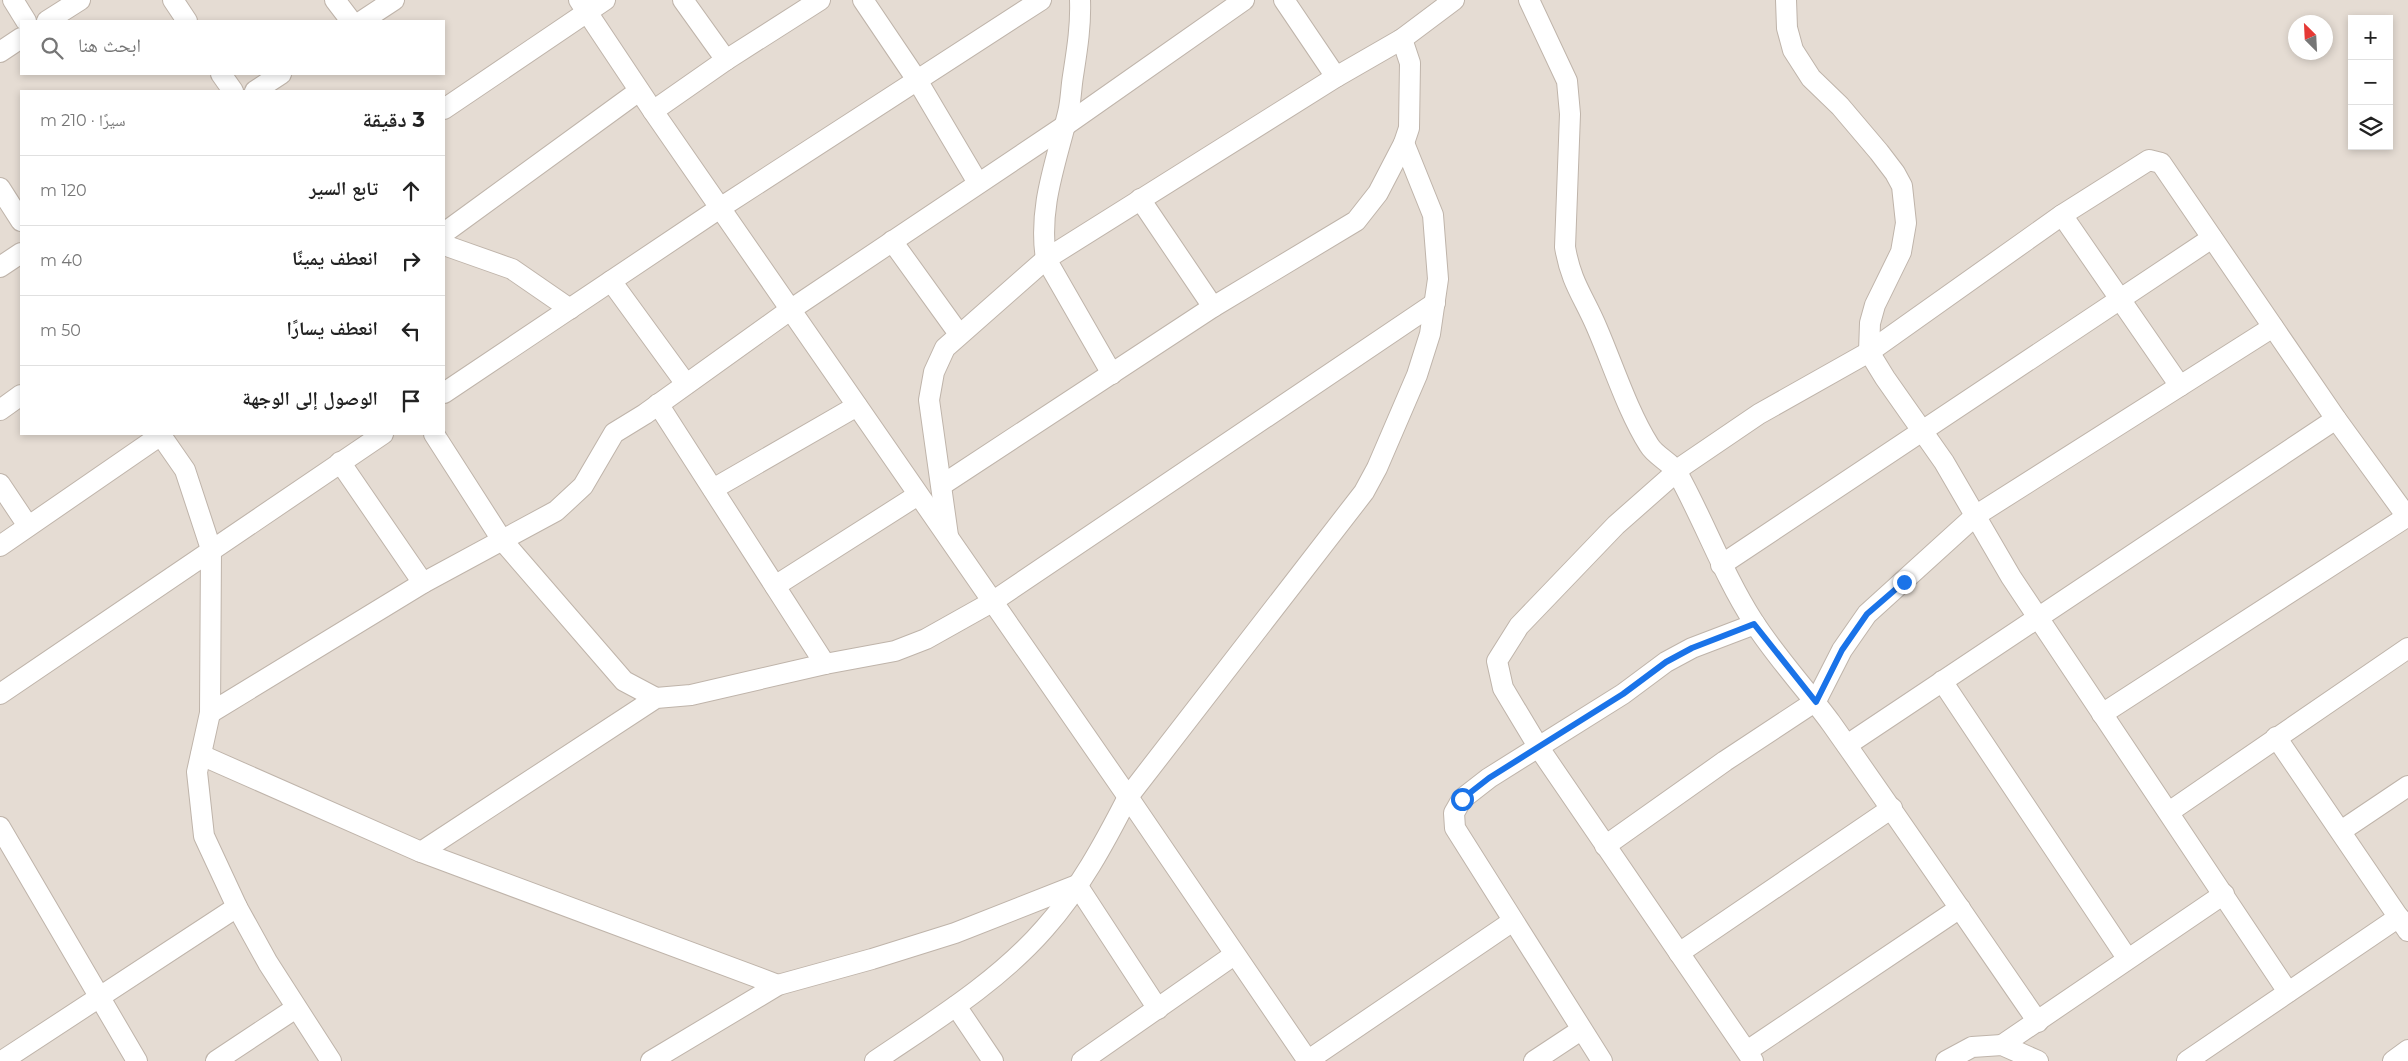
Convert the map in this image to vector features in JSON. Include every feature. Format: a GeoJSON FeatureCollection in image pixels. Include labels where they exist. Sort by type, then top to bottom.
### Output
{"type":"FeatureCollection","features":[{"type":"Feature","properties":{"kind":"street"},"geometry":{"type":"LineString","coordinates":[[13,0],[25,20]]}},
{"type":"Feature","properties":{"kind":"street"},"geometry":{"type":"LineString","coordinates":[[49,20],[80,0]]}},
{"type":"Feature","properties":{"kind":"street"},"geometry":{"type":"LineString","coordinates":[[173,0],[186,20]]}},
{"type":"Feature","properties":{"kind":"street"},"geometry":{"type":"LineString","coordinates":[[336,0],[350,20]]}},
{"type":"Feature","properties":{"kind":"street"},"geometry":{"type":"LineString","coordinates":[[364,20],[394,0]]}},
{"type":"Feature","properties":{"kind":"street"},"geometry":{"type":"LineString","coordinates":[[445,108],[583,6],[605,0]]}},
{"type":"Feature","properties":{"kind":"street"},"geometry":{"type":"LineString","coordinates":[[683,0],[726,60]]}},
{"type":"Feature","properties":{"kind":"street"},"geometry":{"type":"LineString","coordinates":[[653,112],[726,60],[820,0]]}},
{"type":"Feature","properties":{"kind":"street"},"geometry":{"type":"LineString","coordinates":[[863,0],[917,80],[978,183]]}},
{"type":"Feature","properties":{"kind":"street"},"geometry":{"type":"LineString","coordinates":[[445,392],[720,208],[1041,0]]}},
{"type":"Feature","properties":{"kind":"street"},"geometry":{"type":"LineString","coordinates":[[1080,0],[1079,39],[1068,113],[1044,207],[1043,237],[1046,259],[1112,374]]}},
{"type":"Feature","properties":{"kind":"street"},"geometry":{"type":"LineString","coordinates":[[210,713],[423,583],[556,511],[583,486],[614,433],[790,310],[1063,128],[1244,0]]}},
{"type":"Feature","properties":{"kind":"street"},"geometry":{"type":"LineString","coordinates":[[1284,0],[1336,77]]}},
{"type":"Feature","properties":{"kind":"street"},"geometry":{"type":"LineString","coordinates":[[949,540],[929,400],[934,372],[945,348],[1046,259],[1336,77],[1402,39],[1454,0]]}},
{"type":"Feature","properties":{"kind":"street"},"geometry":{"type":"LineString","coordinates":[[1529,0],[1567,81],[1570,114],[1565,247],[1573,281],[1597,327],[1609,360],[1650,447],[1677,471],[1721,566],[1754,624],[1816,702],[1892,808],[2038,1022]]}},
{"type":"Feature","properties":{"kind":"street"},"geometry":{"type":"LineString","coordinates":[[1786,0],[1787,28],[1793,50],[1811,78],[1840,106],[1879,152],[1902,186],[1906,223],[1901,252],[1876,305],[1870,323],[1869,352],[1944,462],[2010,577],[2288,992]]}},
{"type":"Feature","properties":{"kind":"street"},"geometry":{"type":"LineString","coordinates":[[583,6],[653,112],[1128,797],[1307,1061],[1513,921]]}},
{"type":"Feature","properties":{"kind":"street"},"geometry":{"type":"LineString","coordinates":[[0,52],[20,39]]}},
{"type":"Feature","properties":{"kind":"street"},"geometry":{"type":"LineString","coordinates":[[942,485],[1213,307],[1356,221],[1378,193],[1404,143],[1409,128],[1410,62],[1402,39]]}},
{"type":"Feature","properties":{"kind":"street"},"geometry":{"type":"LineString","coordinates":[[222,75],[231,90]]}},
{"type":"Feature","properties":{"kind":"street"},"geometry":{"type":"LineString","coordinates":[[257,90],[280,75]]}},
{"type":"Feature","properties":{"kind":"street"},"geometry":{"type":"LineString","coordinates":[[445,232],[639,91]]}},
{"type":"Feature","properties":{"kind":"street"},"geometry":{"type":"LineString","coordinates":[[875,1061],[956,1006],[1018,957],[1046,927],[1108,837],[1128,797],[1364,492],[1377,468],[1417,375],[1430,334],[1438,279],[1433,215],[1404,143]]}},
{"type":"Feature","properties":{"kind":"street"},"geometry":{"type":"LineString","coordinates":[[1960,908],[1750,1056],[1539,748],[1503,688],[1497,661],[1519,626],[1616,525],[1677,471],[1759,414],[1869,352],[2062,215],[2149,160],[2155,160],[2161,163],[2336,419],[2408,517],[2102,714]]}},
{"type":"Feature","properties":{"kind":"street"},"geometry":{"type":"LineString","coordinates":[[0,188],[20,219]]}},
{"type":"Feature","properties":{"kind":"street"},"geometry":{"type":"LineString","coordinates":[[1140,199],[1213,307]]}},
{"type":"Feature","properties":{"kind":"street"},"geometry":{"type":"LineString","coordinates":[[2062,215],[2180,386]]}},
{"type":"Feature","properties":{"kind":"street"},"geometry":{"type":"LineString","coordinates":[[1721,566],[2212,238]]}},
{"type":"Feature","properties":{"kind":"street"},"geometry":{"type":"LineString","coordinates":[[892,241],[959,334]]}},
{"type":"Feature","properties":{"kind":"street"},"geometry":{"type":"LineString","coordinates":[[445,245],[512,269],[570,308]]}},
{"type":"Feature","properties":{"kind":"street"},"geometry":{"type":"LineString","coordinates":[[0,267],[20,253]]}},
{"type":"Feature","properties":{"kind":"street"},"geometry":{"type":"LineString","coordinates":[[611,281],[686,384]]}},
{"type":"Feature","properties":{"kind":"street"},"geometry":{"type":"LineString","coordinates":[[421,852],[656,698],[691,695],[825,664],[895,651],[926,639],[992,602],[1434,303]]}},
{"type":"Feature","properties":{"kind":"street"},"geometry":{"type":"LineString","coordinates":[[1605,846],[1725,761],[1816,702],[1842,650],[1867,614],[1975,516],[2273,327]]}},
{"type":"Feature","properties":{"kind":"street"},"geometry":{"type":"LineString","coordinates":[[0,410],[20,396]]}},
{"type":"Feature","properties":{"kind":"street"},"geometry":{"type":"LineString","coordinates":[[658,404],[825,664]]}},
{"type":"Feature","properties":{"kind":"street"},"geometry":{"type":"LineString","coordinates":[[713,489],[857,406]]}},
{"type":"Feature","properties":{"kind":"street"},"geometry":{"type":"LineString","coordinates":[[1847,745],[2336,419]]}},
{"type":"Feature","properties":{"kind":"street"},"geometry":{"type":"LineString","coordinates":[[0,546],[160,435]]}},
{"type":"Feature","properties":{"kind":"street"},"geometry":{"type":"LineString","coordinates":[[162,435],[185,470],[211,549],[210,713],[197,772],[204,836],[237,907],[296,1008],[331,1061]]}},
{"type":"Feature","properties":{"kind":"street"},"geometry":{"type":"LineString","coordinates":[[0,694],[381,435]]}},
{"type":"Feature","properties":{"kind":"street"},"geometry":{"type":"LineString","coordinates":[[435,435],[502,540],[624,681],[656,698]]}},
{"type":"Feature","properties":{"kind":"street"},"geometry":{"type":"LineString","coordinates":[[340,462],[423,583]]}},
{"type":"Feature","properties":{"kind":"street"},"geometry":{"type":"LineString","coordinates":[[0,484],[28,526]]}},
{"type":"Feature","properties":{"kind":"street"},"geometry":{"type":"LineString","coordinates":[[775,586],[918,494]]}},
{"type":"Feature","properties":{"kind":"street"},"geometry":{"type":"LineString","coordinates":[[1602,1061],[1455,828],[1454,813],[1462,799],[1489,778],[1623,694],[1666,662],[1692,648],[1754,624]]}},
{"type":"Feature","properties":{"kind":"street"},"geometry":{"type":"LineString","coordinates":[[2169,812],[2408,648]]}},
{"type":"Feature","properties":{"kind":"street"},"geometry":{"type":"LineString","coordinates":[[1942,681],[2127,958]]}},
{"type":"Feature","properties":{"kind":"street"},"geometry":{"type":"LineString","coordinates":[[2187,1061],[2288,992],[2404,924],[2276,737]]}},
{"type":"Feature","properties":{"kind":"street"},"geometry":{"type":"LineString","coordinates":[[201,754],[421,852],[778,985]]}},
{"type":"Feature","properties":{"kind":"street"},"geometry":{"type":"LineString","coordinates":[[2341,831],[2408,786]]}},
{"type":"Feature","properties":{"kind":"street"},"geometry":{"type":"LineString","coordinates":[[1679,953],[1892,808]]}},
{"type":"Feature","properties":{"kind":"street"},"geometry":{"type":"LineString","coordinates":[[0,827],[8,857],[101,998],[138,1061]]}},
{"type":"Feature","properties":{"kind":"street"},"geometry":{"type":"LineString","coordinates":[[651,1061],[778,985],[872,960],[955,933],[1076,885]]}},
{"type":"Feature","properties":{"kind":"street"},"geometry":{"type":"LineString","coordinates":[[1076,885],[1158,1009]]}},
{"type":"Feature","properties":{"kind":"street"},"geometry":{"type":"LineString","coordinates":[[2002,1045],[2038,1022],[2127,958],[2224,894]]}},
{"type":"Feature","properties":{"kind":"street"},"geometry":{"type":"LineString","coordinates":[[2,1061],[101,998],[237,907]]}},
{"type":"Feature","properties":{"kind":"street"},"geometry":{"type":"LineString","coordinates":[[1082,1061],[1234,955]]}},
{"type":"Feature","properties":{"kind":"street"},"geometry":{"type":"LineString","coordinates":[[956,1006],[993,1061]]}},
{"type":"Feature","properties":{"kind":"street"},"geometry":{"type":"LineString","coordinates":[[216,1061],[296,1008]]}},
{"type":"Feature","properties":{"kind":"street"},"geometry":{"type":"LineString","coordinates":[[1534,1061],[1582,1030]]}},
{"type":"Feature","properties":{"kind":"street"},"geometry":{"type":"LineString","coordinates":[[1946,1061],[1972,1047],[2002,1045],[2038,1061]]}},
{"type":"Feature","properties":{"kind":"street"},"geometry":{"type":"LineString","coordinates":[[2393,1061],[2408,1050]]}},
{"type":"Feature","properties":{"kind":"shaded area"},"geometry":{"type":"Polygon","coordinates":[[[0,0],[2408,0],[2408,1061],[0,1061],[0,0]]]}},
{"type":"Feature","properties":{"kind":"route"},"geometry":{"type":"LineString","coordinates":[[1462,799],[1489,778],[1623,694],[1666,662],[1692,648],[1754,624],[1816,702],[1828,674],[1867,614],[1904,582]]}}]}
